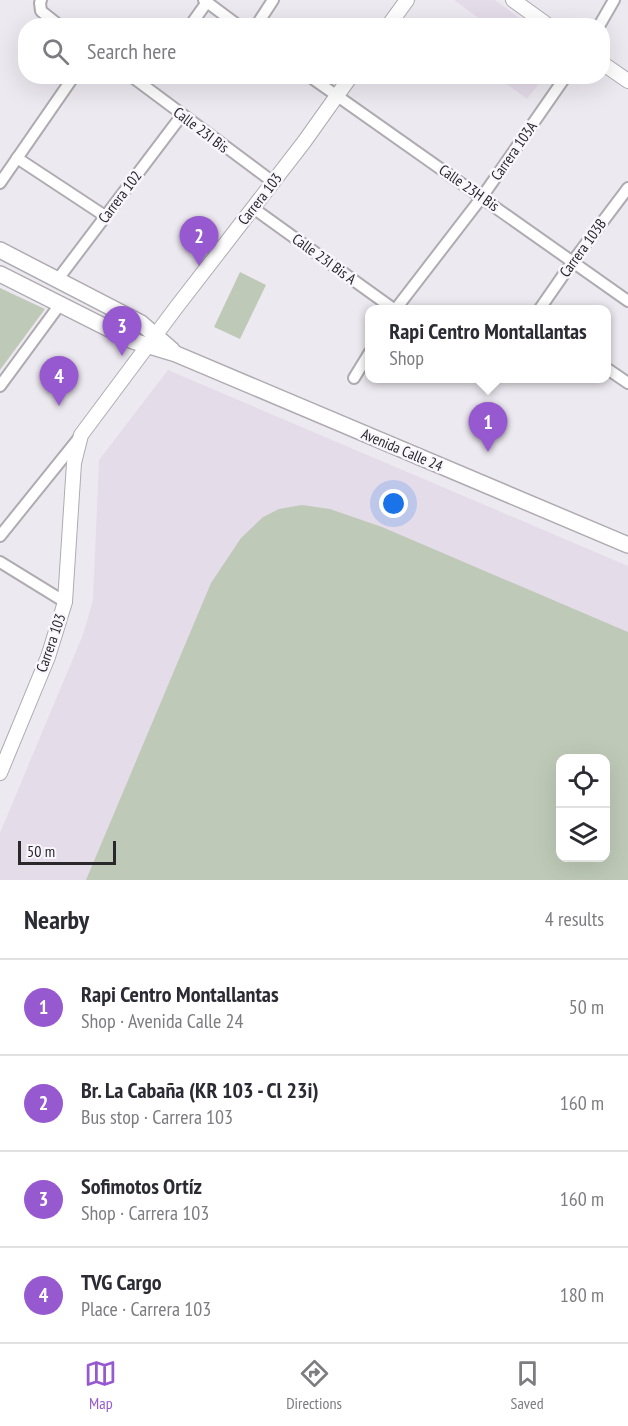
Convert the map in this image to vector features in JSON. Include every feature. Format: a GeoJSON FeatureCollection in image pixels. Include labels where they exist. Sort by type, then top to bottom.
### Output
{"type":"FeatureCollection","features":[{"type":"Feature","properties":{"kind":"main road","name":"Avenida Calle 24"},"geometry":{"type":"LineString","coordinates":[[0,250],[141,323],[152,340],[176,354],[628,545]]}},
{"type":"Feature","properties":{"kind":"main road","name":"Avenida Calle 24"},"geometry":{"type":"LineString","coordinates":[[0,273],[133,341],[152,340]]}},
{"type":"Feature","properties":{"kind":"street"},"geometry":{"type":"LineString","coordinates":[[261,18],[273,0]]}},
{"type":"Feature","properties":{"kind":"street"},"geometry":{"type":"LineString","coordinates":[[394,18],[407,0]]}},
{"type":"Feature","properties":{"kind":"street"},"geometry":{"type":"LineString","coordinates":[[513,0],[538,18]]}},
{"type":"Feature","properties":{"kind":"street"},"geometry":{"type":"LineString","coordinates":[[604,18],[614,0]]}},
{"type":"Feature","properties":{"kind":"street"},"geometry":{"type":"LineString","coordinates":[[195,18],[206,1],[228,18]]}},
{"type":"Feature","properties":{"kind":"street"},"geometry":{"type":"LineString","coordinates":[[41,5],[53,18]]}},
{"type":"Feature","properties":{"kind":"street"},"geometry":{"type":"LineString","coordinates":[[610,68],[628,81]]}},
{"type":"Feature","properties":{"kind":"street"},"geometry":{"type":"LineString","coordinates":[[0,183],[68,84]]}},
{"type":"Feature","properties":{"kind":"street","name":"Calle 23I Bis"},"geometry":{"type":"LineString","coordinates":[[140,84],[273,183]]}},
{"type":"Feature","properties":{"kind":"street","name":"Calle 23H Bis"},"geometry":{"type":"LineString","coordinates":[[320,84],[628,301]]}},
{"type":"Feature","properties":{"kind":"street","name":"Carrera 103"},"geometry":{"type":"LineString","coordinates":[[0,536],[81,435],[345,84]]}},
{"type":"Feature","properties":{"kind":"street","name":"Carrera 103A"},"geometry":{"type":"LineString","coordinates":[[398,305],[482,197],[560,84]]}},
{"type":"Feature","properties":{"kind":"street","name":"Carrera 102"},"geometry":{"type":"LineString","coordinates":[[58,279],[182,115]]}},
{"type":"Feature","properties":{"kind":"street"},"geometry":{"type":"LineString","coordinates":[[17,158],[105,216]]}},
{"type":"Feature","properties":{"kind":"street","name":"Carrera 103B"},"geometry":{"type":"LineString","coordinates":[[542,305],[628,188]]}},
{"type":"Feature","properties":{"kind":"street","name":"Calle 23I Bis A"},"geometry":{"type":"LineString","coordinates":[[253,208],[389,305]]}},
{"type":"Feature","properties":{"kind":"street"},"geometry":{"type":"LineString","coordinates":[[0,386],[61,303]]}},
{"type":"Feature","properties":{"kind":"street"},"geometry":{"type":"LineString","coordinates":[[354,378],[365,359]]}},
{"type":"Feature","properties":{"kind":"street"},"geometry":{"type":"LineString","coordinates":[[611,371],[628,383]]}},
{"type":"Feature","properties":{"kind":"street","name":"Carrera 103"},"geometry":{"type":"LineString","coordinates":[[0,773],[48,657],[65,602],[74,463],[81,435]]}},
{"type":"Feature","properties":{"kind":"street"},"geometry":{"type":"LineString","coordinates":[[0,562],[65,602]]}},
{"type":"Feature","properties":{"kind":"shaded area"},"geometry":{"type":"Polygon","coordinates":[[[454,0],[495,0],[519,18],[478,18],[454,0]]]}},
{"type":"Feature","properties":{"kind":"shaded area"},"geometry":{"type":"Polygon","coordinates":[[[507,84],[539,84],[527,99],[507,84]]]}},
{"type":"Feature","properties":{"kind":"shaded area"},"geometry":{"type":"Polygon","coordinates":[[[168,370],[628,566],[628,880],[0,880],[0,833],[82,637],[93,599],[99,460],[168,370]]]}},
{"type":"Feature","properties":{"kind":"green space"},"geometry":{"type":"Polygon","coordinates":[[[240,272],[266,285],[240,339],[214,327],[240,272]]]}},
{"type":"Feature","properties":{"kind":"green space"},"geometry":{"type":"Polygon","coordinates":[[[0,288],[45,309],[0,370],[0,288]]]}},
{"type":"Feature","properties":{"kind":"green space"},"geometry":{"type":"Polygon","coordinates":[[[302,505],[330,509],[382,527],[628,632],[628,880],[86,880],[211,583],[241,538],[263,517],[279,509],[302,505]]]}},
{"type":"Feature","properties":{"kind":"place","name":"Br. La Cabaña (KR 103 - Cl 23i)"},"geometry":{"type":"Point","coordinates":[199,266]}},
{"type":"Feature","properties":{"kind":"place","name":"Sofimotos Ortíz"},"geometry":{"type":"Point","coordinates":[122,356]}},
{"type":"Feature","properties":{"kind":"place","name":"TVG Cargo"},"geometry":{"type":"Point","coordinates":[59,406]}},
{"type":"Feature","properties":{"kind":"place","name":"Rapi Centro Montallantas"},"geometry":{"type":"Point","coordinates":[488,452]}}]}
